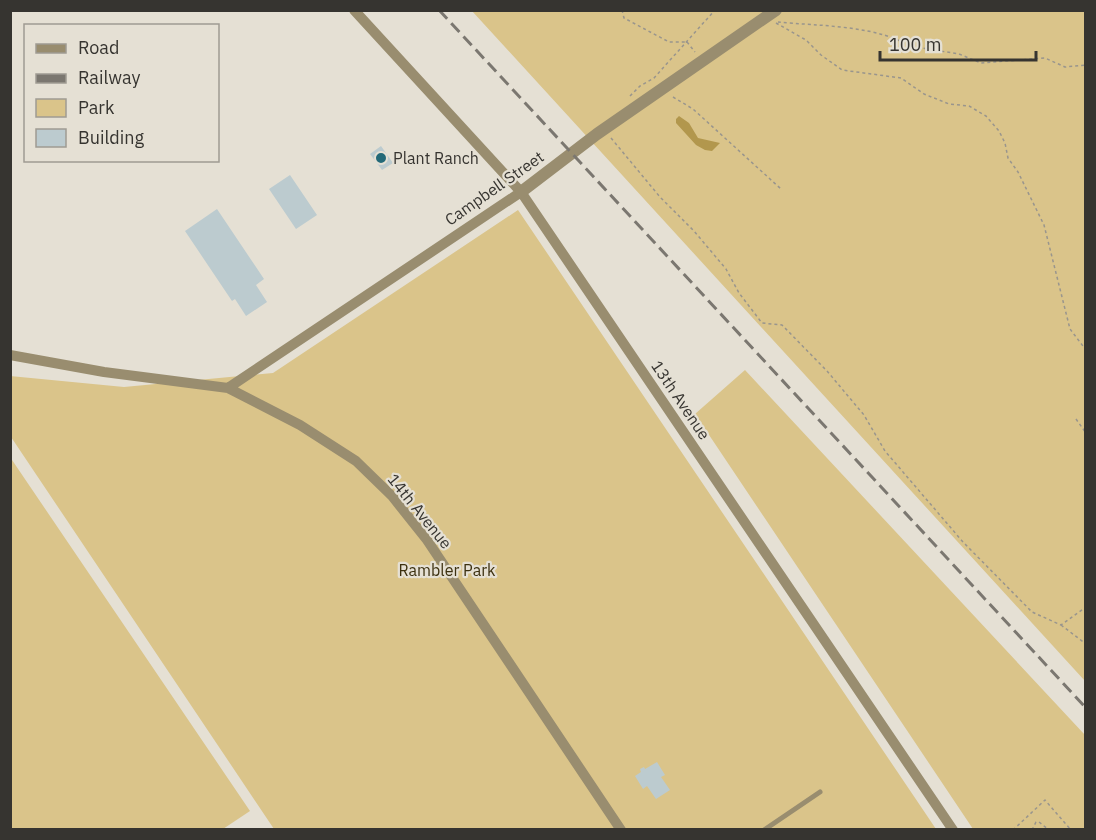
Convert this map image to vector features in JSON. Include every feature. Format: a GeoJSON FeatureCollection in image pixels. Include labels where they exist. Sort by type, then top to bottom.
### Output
{"type":"FeatureCollection","features":[{"type":"Feature","properties":{"kind":"street","name":"13th Avenue"},"geometry":{"type":"LineString","coordinates":[[354,10],[521,192],[953,830]]}},
{"type":"Feature","properties":{"kind":"street","name":"Campbell Street"},"geometry":{"type":"LineString","coordinates":[[228,388],[521,192],[597,134],[776,10]]}},
{"type":"Feature","properties":{"kind":"street","name":"14th Avenue"},"geometry":{"type":"LineString","coordinates":[[10,355],[104,372],[228,388],[300,425],[356,462],[392,496],[427,540],[621,830]]}},
{"type":"Feature","properties":{"kind":"lane"},"geometry":{"type":"LineString","coordinates":[[764,830],[820,792]]}},
{"type":"Feature","properties":{"kind":"path"},"geometry":{"type":"LineString","coordinates":[[622,10],[624,18],[669,42],[687,42]]}},
{"type":"Feature","properties":{"kind":"path"},"geometry":{"type":"LineString","coordinates":[[630,97],[640,86],[654,78],[716,10]]}},
{"type":"Feature","properties":{"kind":"path"},"geometry":{"type":"LineString","coordinates":[[1086,64],[1065,67],[1045,58],[981,63],[959,54],[922,48],[913,49],[904,42],[870,31],[771,21],[806,40],[821,55],[842,70],[901,78],[924,94],[949,104],[969,106],[986,116],[999,131],[1005,143],[1008,158],[1018,172],[1044,225],[1070,329],[1086,350]]}},
{"type":"Feature","properties":{"kind":"path"},"geometry":{"type":"LineString","coordinates":[[668,94],[693,109],[781,189]]}},
{"type":"Feature","properties":{"kind":"path"},"geometry":{"type":"LineString","coordinates":[[606,132],[640,175],[694,231],[726,269],[739,293],[762,323],[782,325],[827,371],[864,415],[885,451],[963,542],[1032,612],[1061,625],[1086,644]]}},
{"type":"Feature","properties":{"kind":"path"},"geometry":{"type":"LineString","coordinates":[[1076,419],[1086,433]]}},
{"type":"Feature","properties":{"kind":"path"},"geometry":{"type":"LineString","coordinates":[[1061,625],[1086,607]]}},
{"type":"Feature","properties":{"kind":"path"},"geometry":{"type":"LineString","coordinates":[[1013,830],[1045,800],[1071,830]]}},
{"type":"Feature","properties":{"kind":"path"},"geometry":{"type":"LineString","coordinates":[[1032,830],[1036,822],[1040,822],[1049,830]]}},
{"type":"Feature","properties":{"kind":"green space"},"geometry":{"type":"Polygon","coordinates":[[[472,11],[1085,11],[1085,681],[472,11]]]}},
{"type":"Feature","properties":{"kind":"green space","name":"Rambler Park"},"geometry":{"type":"Polygon","coordinates":[[[518,210],[936,829],[274,829],[11,437],[10,376],[124,387],[273,373],[518,210]]]}},
{"type":"Feature","properties":{"kind":"green space"},"geometry":{"type":"Polygon","coordinates":[[[745,370],[1085,735],[1085,829],[973,829],[695,414],[745,370]]]}},
{"type":"Feature","properties":{"kind":"green space"},"geometry":{"type":"Polygon","coordinates":[[[10,457],[250,811],[223,829],[11,829],[10,457]]]}},
{"type":"Feature","properties":{"kind":"shaded area"},"geometry":{"type":"Polygon","coordinates":[[[679,116],[689,123],[698,138],[720,143],[712,151],[696,145],[676,123],[679,116]]]}},
{"type":"Feature","properties":{"kind":"building","name":"Plant Ranch"},"geometry":{"type":"Polygon","coordinates":[[[381,146],[393,163],[382,170],[370,154],[381,146]]]}},
{"type":"Feature","properties":{"kind":"building"},"geometry":{"type":"Polygon","coordinates":[[[290,175],[317,215],[296,229],[269,189],[290,175]]]}},
{"type":"Feature","properties":{"kind":"building"},"geometry":{"type":"Polygon","coordinates":[[[217,209],[264,279],[256,285],[267,302],[246,316],[235,299],[232,301],[185,231],[217,209]]]}},
{"type":"Feature","properties":{"kind":"building"},"geometry":{"type":"Polygon","coordinates":[[[657,762],[665,775],[661,777],[670,790],[656,799],[647,786],[643,789],[635,776],[641,772],[640,769],[644,767],[645,769],[657,762]]]}},
{"type":"Feature","properties":{"kind":"railway"},"geometry":{"type":"LineString","coordinates":[[439,10],[1086,708]]}},
{"type":"Feature","properties":{"kind":"place","name":"Plant Ranch"},"geometry":{"type":"Point","coordinates":[381,158]}}]}
